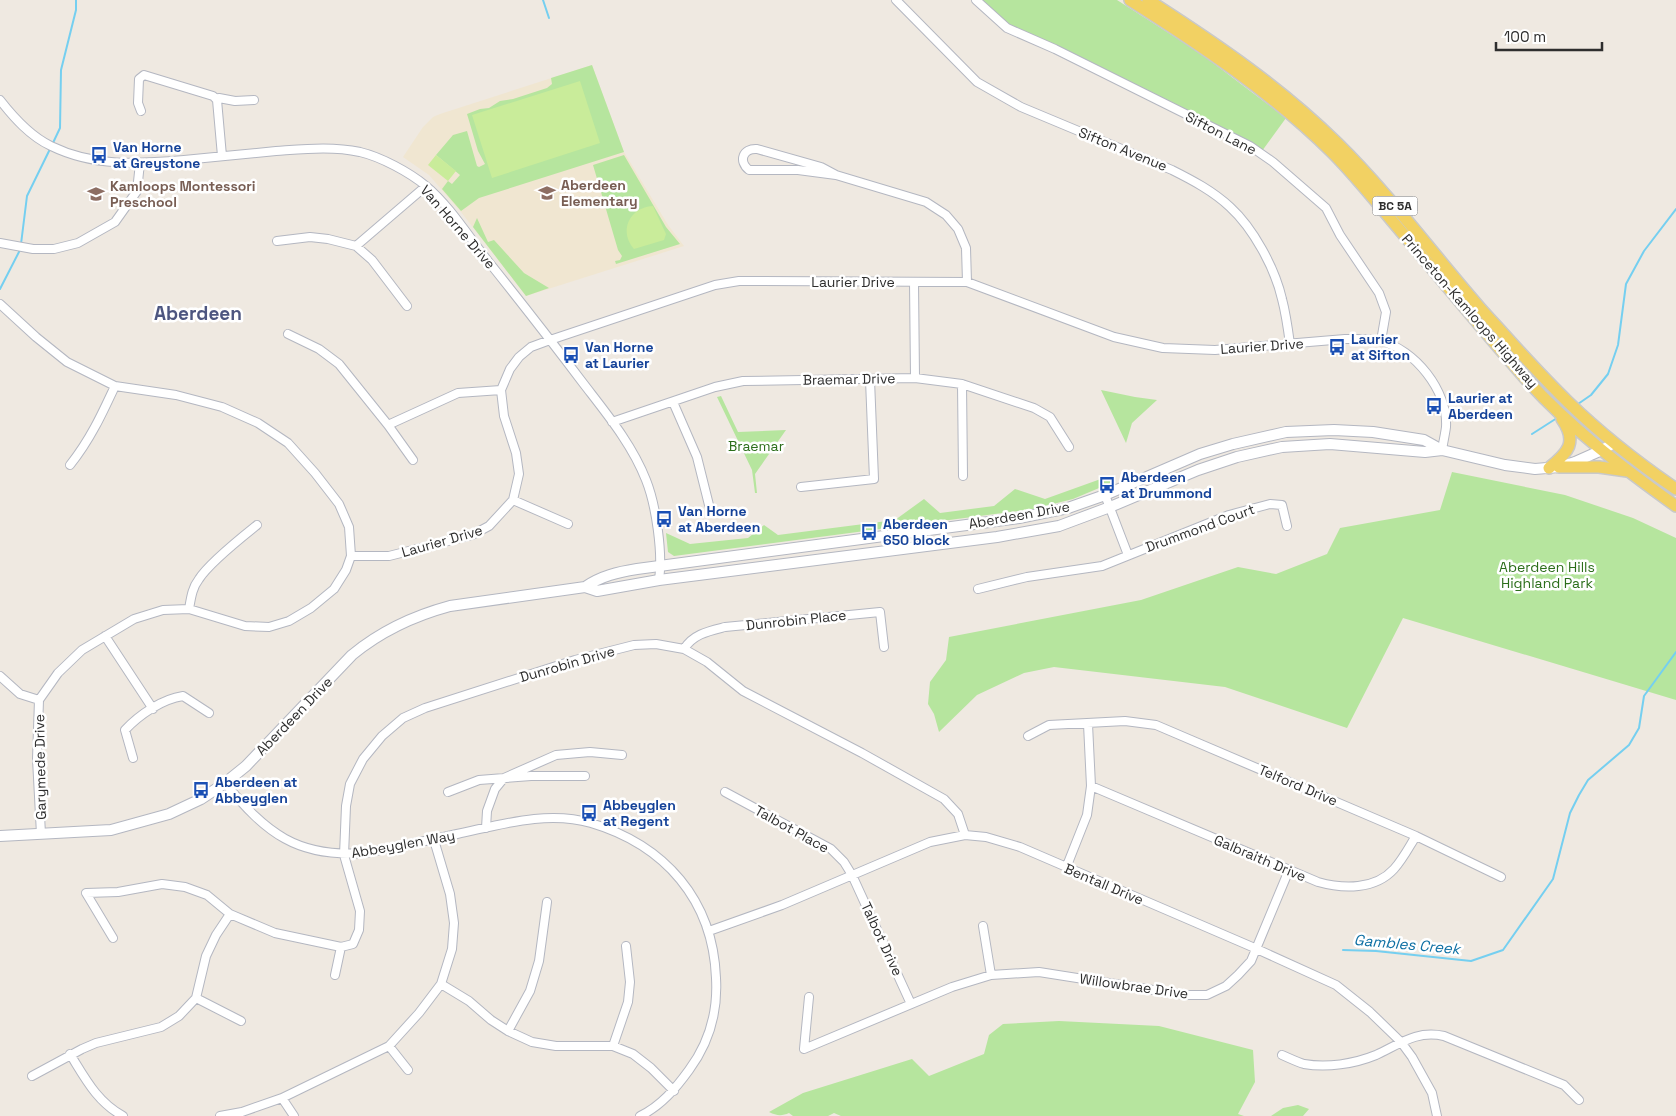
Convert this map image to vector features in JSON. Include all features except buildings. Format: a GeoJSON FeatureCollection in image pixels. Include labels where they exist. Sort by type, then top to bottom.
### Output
{"type":"FeatureCollection","features":[{"type":"Feature","properties":{"kind":"main road","name":"Princeton-Kamloops Highway"},"geometry":{"type":"LineString","coordinates":[[1130,0],[1229,65],[1266,94],[1331,151],[1527,380],[1602,450],[1676,506]]}},
{"type":"Feature","properties":{"kind":"main road","name":"Princeton-Kamloops Highway"},"geometry":{"type":"LineString","coordinates":[[1148,0],[1235,57],[1311,118],[1391,201],[1479,307],[1538,372],[1614,443],[1676,489]]}},
{"type":"Feature","properties":{"kind":"main road"},"geometry":{"type":"LineString","coordinates":[[1554,407],[1570,434],[1570,444],[1554,467]]}},
{"type":"Feature","properties":{"kind":"main road","name":"Aberdeen Drive"},"geometry":{"type":"LineString","coordinates":[[586,587],[596,580],[616,573],[1019,518],[1068,508],[1105,495],[1200,454],[1233,444],[1286,432],[1334,430],[1373,432],[1424,440],[1442,450],[1505,466],[1535,469],[1575,462],[1614,443]]}},
{"type":"Feature","properties":{"kind":"main road","name":"Aberdeen Drive"},"geometry":{"type":"LineString","coordinates":[[0,836],[111,830],[168,814],[201,799],[246,766],[352,655],[399,623],[450,606],[586,587],[597,590],[659,580],[997,537],[1059,526],[1198,470],[1238,457],[1282,447],[1330,444],[1425,452],[1442,450]]}},
{"type":"Feature","properties":{"kind":"main road"},"geometry":{"type":"LineString","coordinates":[[1554,467],[1599,467],[1628,471]]}},
{"type":"Feature","properties":{"kind":"street","name":"Sifton Avenue"},"geometry":{"type":"LineString","coordinates":[[896,0],[977,82],[1022,107],[1193,180],[1230,207],[1251,232],[1268,261],[1282,299],[1290,344]]}},
{"type":"Feature","properties":{"kind":"street","name":"Sifton Lane"},"geometry":{"type":"LineString","coordinates":[[976,0],[1006,28],[1055,49],[1250,146],[1273,162],[1326,208],[1340,235],[1379,293],[1386,312],[1381,341]]}},
{"type":"Feature","properties":{"kind":"street"},"geometry":{"type":"LineString","coordinates":[[141,111],[138,103],[139,78],[144,75],[213,96],[217,100],[222,156]]}},
{"type":"Feature","properties":{"kind":"street"},"geometry":{"type":"LineString","coordinates":[[217,100],[219,98],[235,101],[254,100]]}},
{"type":"Feature","properties":{"kind":"street","name":"Van Horne Drive"},"geometry":{"type":"LineString","coordinates":[[0,100],[30,132],[52,146],[76,156],[100,162],[140,163],[324,147],[361,153],[390,163],[426,186],[458,222],[550,340],[633,452],[646,480],[654,504],[661,566],[659,580]]}},
{"type":"Feature","properties":{"kind":"street"},"geometry":{"type":"LineString","coordinates":[[836,175],[798,170],[749,170],[745,166],[743,156],[746,151],[757,149],[926,202],[946,215],[958,229],[966,248],[967,282]]}},
{"type":"Feature","properties":{"kind":"street"},"geometry":{"type":"LineString","coordinates":[[0,243],[33,249],[54,249],[78,242],[108,226],[115,222],[137,191],[140,163]]}},
{"type":"Feature","properties":{"kind":"street"},"geometry":{"type":"LineString","coordinates":[[356,246],[426,186]]}},
{"type":"Feature","properties":{"kind":"street"},"geometry":{"type":"LineString","coordinates":[[277,242],[310,238],[328,239],[356,246],[372,260],[407,306]]}},
{"type":"Feature","properties":{"kind":"street","name":"Laurier Drive"},"geometry":{"type":"LineString","coordinates":[[501,390],[510,369],[519,357],[531,347],[715,285],[739,281],[967,282],[1114,337],[1163,348],[1215,350],[1361,338],[1381,341],[1405,352],[1423,368],[1440,394],[1446,425],[1442,450]]}},
{"type":"Feature","properties":{"kind":"street"},"geometry":{"type":"LineString","coordinates":[[914,282],[915,378]]}},
{"type":"Feature","properties":{"kind":"street","name":"Garymede Drive"},"geometry":{"type":"LineString","coordinates":[[0,304],[67,362],[115,386],[176,395],[222,407],[258,423],[288,444],[315,473],[339,504],[349,527],[351,556],[346,570],[334,589],[290,621],[270,627],[245,626],[189,609],[163,610],[134,619],[82,650],[58,673],[39,700],[37,759],[42,834]]}},
{"type":"Feature","properties":{"kind":"street"},"geometry":{"type":"LineString","coordinates":[[288,334],[319,349],[340,364],[413,460]]}},
{"type":"Feature","properties":{"kind":"street","name":"Braemar Drive"},"geometry":{"type":"LineString","coordinates":[[612,422],[715,387],[744,381],[915,378],[962,384],[1034,408],[1050,417],[1069,447]]}},
{"type":"Feature","properties":{"kind":"street"},"geometry":{"type":"LineString","coordinates":[[801,486],[874,479],[870,380]]}},
{"type":"Feature","properties":{"kind":"street"},"geometry":{"type":"LineString","coordinates":[[962,384],[963,476]]}},
{"type":"Feature","properties":{"kind":"street"},"geometry":{"type":"LineString","coordinates":[[70,465],[96,428],[115,386]]}},
{"type":"Feature","properties":{"kind":"street"},"geometry":{"type":"LineString","coordinates":[[388,425],[458,394],[501,390],[504,416],[516,453],[519,474],[514,500],[568,524]]}},
{"type":"Feature","properties":{"kind":"street"},"geometry":{"type":"LineString","coordinates":[[673,402],[697,458],[709,505]]}},
{"type":"Feature","properties":{"kind":"street","name":"Drummond Court"},"geometry":{"type":"LineString","coordinates":[[1105,495],[1128,555]]}},
{"type":"Feature","properties":{"kind":"street","name":"Laurier Drive"},"geometry":{"type":"LineString","coordinates":[[351,556],[389,556],[472,535],[489,526],[514,500]]}},
{"type":"Feature","properties":{"kind":"street","name":"Drummond Court"},"geometry":{"type":"LineString","coordinates":[[978,589],[1027,577],[1102,566],[1229,515],[1270,504],[1282,505],[1287,526]]}},
{"type":"Feature","properties":{"kind":"street"},"geometry":{"type":"LineString","coordinates":[[189,609],[192,592],[199,578],[258,525]]}},
{"type":"Feature","properties":{"kind":"street","name":"Dunrobin Place"},"geometry":{"type":"LineString","coordinates":[[684,649],[689,640],[708,631],[725,627],[880,612],[884,647]]}},
{"type":"Feature","properties":{"kind":"street"},"geometry":{"type":"LineString","coordinates":[[106,636],[153,709]]}},
{"type":"Feature","properties":{"kind":"street","name":"Dunrobin Drive"},"geometry":{"type":"LineString","coordinates":[[341,947],[353,944],[359,930],[360,911],[344,855],[346,806],[350,784],[363,759],[382,736],[403,718],[463,694],[575,660],[634,645],[656,644],[684,649],[707,662],[743,691],[944,799],[958,814],[965,835]]}},
{"type":"Feature","properties":{"kind":"street"},"geometry":{"type":"LineString","coordinates":[[0,676],[20,694],[39,700]]}},
{"type":"Feature","properties":{"kind":"street"},"geometry":{"type":"LineString","coordinates":[[133,758],[125,730],[134,720],[174,698],[183,696],[209,713]]}},
{"type":"Feature","properties":{"kind":"street","name":"Telford Drive"},"geometry":{"type":"LineString","coordinates":[[1028,736],[1049,726],[1125,721],[1156,725],[1416,836],[1501,877]]}},
{"type":"Feature","properties":{"kind":"street"},"geometry":{"type":"LineString","coordinates":[[1066,868],[1088,815],[1091,786],[1088,724]]}},
{"type":"Feature","properties":{"kind":"street"},"geometry":{"type":"LineString","coordinates":[[486,828],[487,811],[495,789],[504,778],[556,755],[590,752],[622,755]]}},
{"type":"Feature","properties":{"kind":"street"},"geometry":{"type":"LineString","coordinates":[[448,792],[480,780],[531,776],[585,776]]}},
{"type":"Feature","properties":{"kind":"street","name":"Abbeyglen Way"},"geometry":{"type":"LineString","coordinates":[[225,783],[248,811],[271,831],[295,844],[325,853],[344,855],[364,853],[531,819],[562,818],[589,822],[622,833],[651,851],[684,883],[700,908],[709,931],[716,963],[717,992],[713,1020],[706,1044],[699,1056],[674,1091],[648,1112],[640,1116]]}},
{"type":"Feature","properties":{"kind":"street","name":"Galbraith Drive"},"geometry":{"type":"LineString","coordinates":[[1091,786],[1331,886],[1346,888],[1379,880],[1393,870],[1416,836]]}},
{"type":"Feature","properties":{"kind":"street","name":"Talbot Place"},"geometry":{"type":"LineString","coordinates":[[724,792],[831,849],[844,862],[852,875]]}},
{"type":"Feature","properties":{"kind":"street","name":"Bentall Drive"},"geometry":{"type":"LineString","coordinates":[[709,931],[782,906],[930,842],[965,835],[986,837],[1020,847],[1336,985],[1370,1012],[1401,1042],[1412,1057],[1432,1093],[1437,1116]]}},
{"type":"Feature","properties":{"kind":"street"},"geometry":{"type":"LineString","coordinates":[[220,1116],[242,1112],[282,1098],[389,1046],[419,1013],[441,984],[452,949],[454,923],[450,894],[434,840]]}},
{"type":"Feature","properties":{"kind":"street","name":"Willowbrae Drive"},"geometry":{"type":"LineString","coordinates":[[809,997],[804,1049],[952,987],[991,975],[1039,972],[1185,995],[1207,995],[1226,986],[1251,960],[1289,870]]}},
{"type":"Feature","properties":{"kind":"street","name":"Talbot Drive"},"geometry":{"type":"LineString","coordinates":[[852,875],[911,1004]]}},
{"type":"Feature","properties":{"kind":"street"},"geometry":{"type":"LineString","coordinates":[[113,938],[86,893],[118,892],[162,884],[185,886],[207,895],[230,914],[275,933],[341,947],[335,975]]}},
{"type":"Feature","properties":{"kind":"street"},"geometry":{"type":"LineString","coordinates":[[508,1031],[530,991],[539,961],[547,902]]}},
{"type":"Feature","properties":{"kind":"street"},"geometry":{"type":"LineString","coordinates":[[32,1076],[70,1054],[96,1043],[161,1027],[179,1016],[196,998],[206,956],[216,935],[230,914]]}},
{"type":"Feature","properties":{"kind":"street"},"geometry":{"type":"LineString","coordinates":[[983,926],[991,975]]}},
{"type":"Feature","properties":{"kind":"street"},"geometry":{"type":"LineString","coordinates":[[614,1046],[628,1002],[630,982],[626,946]]}},
{"type":"Feature","properties":{"kind":"street"},"geometry":{"type":"LineString","coordinates":[[441,984],[469,1001],[491,1020],[508,1031],[532,1042],[552,1045],[614,1046],[633,1054],[651,1068],[674,1091]]}},
{"type":"Feature","properties":{"kind":"street"},"geometry":{"type":"LineString","coordinates":[[196,998],[241,1021]]}},
{"type":"Feature","properties":{"kind":"street"},"geometry":{"type":"LineString","coordinates":[[1282,1055],[1303,1064],[1347,1063],[1377,1054],[1418,1035],[1431,1033],[1444,1036],[1564,1085],[1579,1100]]}},
{"type":"Feature","properties":{"kind":"street"},"geometry":{"type":"LineString","coordinates":[[389,1046],[408,1070]]}},
{"type":"Feature","properties":{"kind":"street"},"geometry":{"type":"LineString","coordinates":[[70,1054],[96,1095],[112,1110],[123,1116]]}},
{"type":"Feature","properties":{"kind":"street"},"geometry":{"type":"LineString","coordinates":[[282,1098],[294,1116]]}},
{"type":"Feature","properties":{"kind":"shaded area","name":"Aberdeen Elementary"},"geometry":{"type":"Polygon","coordinates":[[[592,65],[624,152],[668,225],[684,246],[526,296],[461,212],[429,175],[403,157],[423,127],[433,117],[592,65]]]}},
{"type":"Feature","properties":{"kind":"green space"},"geometry":{"type":"Polygon","coordinates":[[[981,0],[1117,0],[1200,53],[1286,118],[1262,151],[1006,23],[981,0]]]}},
{"type":"Feature","properties":{"kind":"green space"},"geometry":{"type":"Polygon","coordinates":[[[592,65],[624,152],[479,198],[461,211],[442,189],[448,181],[452,184],[460,175],[436,155],[453,135],[467,131],[477,166],[485,164],[478,151],[467,114],[489,108],[500,101],[513,99],[547,88],[552,84],[551,78],[592,65]]]}},
{"type":"Feature","properties":{"kind":"green space"},"geometry":{"type":"Polygon","coordinates":[[[580,81],[600,143],[492,178],[472,115],[580,81]]]}},
{"type":"Feature","properties":{"kind":"green space"},"geometry":{"type":"Polygon","coordinates":[[[436,155],[456,171],[448,181],[428,165],[436,155]]]}},
{"type":"Feature","properties":{"kind":"green space"},"geometry":{"type":"Polygon","coordinates":[[[624,155],[666,227],[680,244],[616,264],[615,261],[620,260],[622,256],[618,250],[593,165],[624,155]]]}},
{"type":"Feature","properties":{"kind":"green space"},"geometry":{"type":"Polygon","coordinates":[[[653,206],[666,234],[664,240],[634,249],[627,235],[629,221],[638,211],[645,207],[653,206]]]}},
{"type":"Feature","properties":{"kind":"green space"},"geometry":{"type":"Polygon","coordinates":[[[477,218],[488,242],[494,240],[524,273],[549,288],[526,296],[473,227],[477,218]]]}},
{"type":"Feature","properties":{"kind":"green space"},"geometry":{"type":"Polygon","coordinates":[[[1101,390],[1157,400],[1132,423],[1126,443],[1101,390]]]}},
{"type":"Feature","properties":{"kind":"green space","name":"Braemar"},"geometry":{"type":"Polygon","coordinates":[[[721,396],[738,432],[786,430],[755,474],[757,493],[755,493],[752,470],[717,397],[721,396]]]}},
{"type":"Feature","properties":{"kind":"green space","name":"Aberdeen Hills Highland Park"},"geometry":{"type":"Polygon","coordinates":[[[1452,472],[1565,495],[1633,518],[1676,538],[1676,700],[1403,618],[1347,728],[1225,687],[1054,667],[1024,673],[977,695],[939,732],[934,714],[928,704],[930,682],[946,660],[949,637],[1141,600],[1238,567],[1276,574],[1327,554],[1340,528],[1440,510],[1452,472]]]}},
{"type":"Feature","properties":{"kind":"green space"},"geometry":{"type":"Polygon","coordinates":[[[1109,476],[1111,483],[1073,499],[1033,509],[674,556],[668,552],[666,533],[690,544],[748,538],[764,525],[778,535],[895,520],[924,499],[940,513],[994,506],[1015,489],[1045,499],[1109,476]]]}},
{"type":"Feature","properties":{"kind":"green space"},"geometry":{"type":"Polygon","coordinates":[[[1059,1021],[1159,1026],[1253,1050],[1255,1082],[1238,1114],[1244,1116],[841,1116],[834,1113],[828,1116],[793,1116],[789,1113],[779,1115],[769,1112],[803,1093],[912,1059],[929,1076],[984,1054],[989,1035],[1003,1024],[1059,1021]]]}},
{"type":"Feature","properties":{"kind":"green space"},"geometry":{"type":"Polygon","coordinates":[[[1298,1105],[1309,1109],[1303,1116],[1271,1116],[1283,1108],[1298,1105]]]}},
{"type":"Feature","properties":{"kind":"waterway"},"geometry":{"type":"LineString","coordinates":[[52,145],[60,128],[61,70],[76,10],[76,0]]}},
{"type":"Feature","properties":{"kind":"waterway"},"geometry":{"type":"LineString","coordinates":[[543,0],[549,18]]}},
{"type":"Feature","properties":{"kind":"waterway"},"geometry":{"type":"LineString","coordinates":[[21,244],[27,196],[50,149]]}},
{"type":"Feature","properties":{"kind":"waterway"},"geometry":{"type":"LineString","coordinates":[[1578,404],[1591,395],[1608,374],[1618,345],[1626,284],[1644,251],[1676,209]]}},
{"type":"Feature","properties":{"kind":"waterway"},"geometry":{"type":"LineString","coordinates":[[0,289],[21,248]]}},
{"type":"Feature","properties":{"kind":"waterway"},"geometry":{"type":"LineString","coordinates":[[1532,434],[1557,418]]}},
{"type":"Feature","properties":{"kind":"waterway","name":"Gambles Creek"},"geometry":{"type":"LineString","coordinates":[[1343,950],[1376,951],[1471,961],[1503,950],[1553,879],[1570,813],[1579,795],[1588,780],[1629,745],[1639,728],[1644,696],[1676,652]]}},
{"type":"Feature","properties":{"kind":"place","name":"Van Horne at Greystone"},"geometry":{"type":"Point","coordinates":[99,155]}},
{"type":"Feature","properties":{"kind":"place","name":"Aberdeen Elementary"},"geometry":{"type":"Point","coordinates":[547,193]}},
{"type":"Feature","properties":{"kind":"place","name":"Kamloops Montessori Preschool"},"geometry":{"type":"Point","coordinates":[96,194]}},
{"type":"Feature","properties":{"kind":"place","name":"Laurier at Sifton"},"geometry":{"type":"Point","coordinates":[1337,347]}},
{"type":"Feature","properties":{"kind":"place","name":"Van Horne at Laurier"},"geometry":{"type":"Point","coordinates":[571,355]}},
{"type":"Feature","properties":{"kind":"place","name":"Laurier at Aberdeen"},"geometry":{"type":"Point","coordinates":[1434,406]}},
{"type":"Feature","properties":{"kind":"place","name":"Aberdeen at Drummond"},"geometry":{"type":"Point","coordinates":[1107,485]}},
{"type":"Feature","properties":{"kind":"place","name":"Van Horne at Aberdeen"},"geometry":{"type":"Point","coordinates":[664,519]}},
{"type":"Feature","properties":{"kind":"place","name":"Aberdeen 650 block"},"geometry":{"type":"Point","coordinates":[869,532]}},
{"type":"Feature","properties":{"kind":"place","name":"Aberdeen at Abbeyglen"},"geometry":{"type":"Point","coordinates":[201,790]}},
{"type":"Feature","properties":{"kind":"place","name":"Abbeyglen at Regent"},"geometry":{"type":"Point","coordinates":[589,813]}},
{"type":"Feature","properties":{"kind":"district","name":"Aberdeen"},"geometry":{"type":"Point","coordinates":[198,313]}}]}
